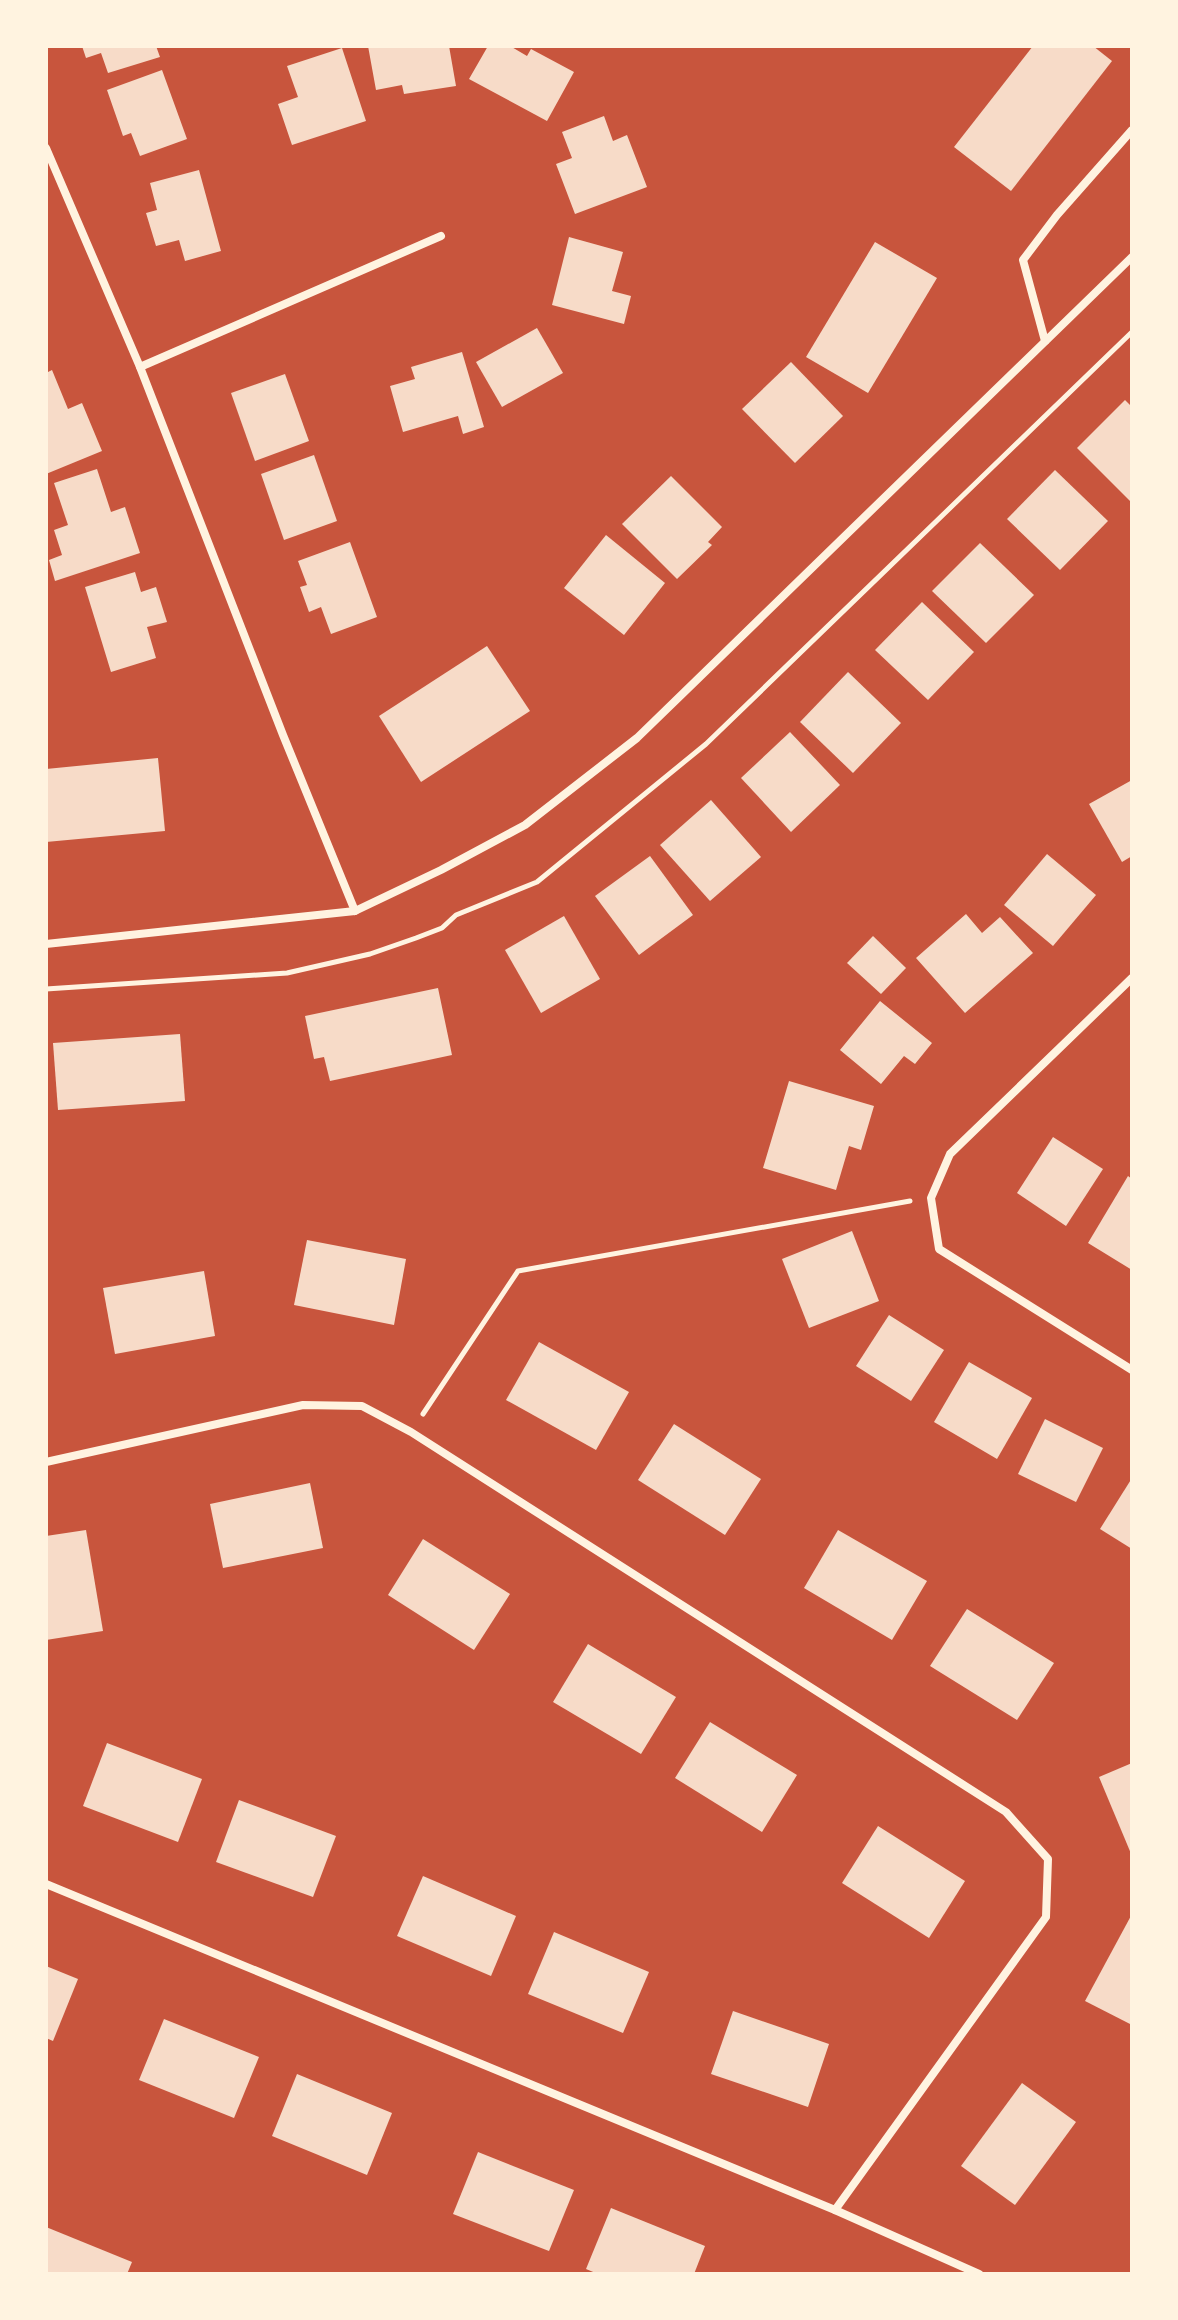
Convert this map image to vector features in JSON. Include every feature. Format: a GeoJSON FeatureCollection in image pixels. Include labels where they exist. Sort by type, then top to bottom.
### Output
{"type":"FeatureCollection","features":[{"type":"Feature","properties":{"kind":"street"},"geometry":{"type":"LineString","coordinates":[[1045,341],[1023,260],[1057,215],[1132,130]]}},
{"type":"Feature","properties":{"kind":"street"},"geometry":{"type":"LineString","coordinates":[[46,148],[140,367],[355,911]]}},
{"type":"Feature","properties":{"kind":"street"},"geometry":{"type":"LineString","coordinates":[[140,367],[441,236]]}},
{"type":"Feature","properties":{"kind":"street"},"geometry":{"type":"LineString","coordinates":[[46,944],[355,911],[525,825],[637,738],[1132,257]]}},
{"type":"Feature","properties":{"kind":"street"},"geometry":{"type":"LineString","coordinates":[[1132,978],[950,1154],[931,1198],[939,1249],[1132,1370]]}},
{"type":"Feature","properties":{"kind":"street"},"geometry":{"type":"LineString","coordinates":[[46,1462],[303,1405],[362,1406],[411,1432],[1006,1812],[1048,1859],[1046,1917],[835,2210]]}},
{"type":"Feature","properties":{"kind":"street"},"geometry":{"type":"LineString","coordinates":[[46,1884],[835,2210],[979,2274]]}},
{"type":"Feature","properties":{"kind":"path"},"geometry":{"type":"LineString","coordinates":[[46,989],[287,973],[312,968],[370,954],[442,928],[456,915],[537,882],[706,744],[933,528],[1132,332]]}},
{"type":"Feature","properties":{"kind":"path"},"geometry":{"type":"LineString","coordinates":[[411,1432],[518,1271],[931,1198]]}},
{"type":"Feature","properties":{"kind":"building"},"geometry":{"type":"Polygon","coordinates":[[[82,46],[156,46],[160,57],[108,73],[101,53],[86,58],[82,46]]]}},
{"type":"Feature","properties":{"kind":"building"},"geometry":{"type":"Polygon","coordinates":[[[368,46],[449,46],[456,86],[404,94],[402,85],[376,90],[368,46]]]}},
{"type":"Feature","properties":{"kind":"building"},"geometry":{"type":"Polygon","coordinates":[[[488,46],[510,46],[527,56],[531,49],[574,72],[547,121],[469,79],[488,46]]]}},
{"type":"Feature","properties":{"kind":"building"},"geometry":{"type":"Polygon","coordinates":[[[1033,46],[1093,46],[1112,61],[1011,191],[954,147],[1033,46]]]}},
{"type":"Feature","properties":{"kind":"building"},"geometry":{"type":"Polygon","coordinates":[[[342,48],[366,121],[292,145],[278,104],[298,97],[287,66],[342,48]]]}},
{"type":"Feature","properties":{"kind":"building"},"geometry":{"type":"Polygon","coordinates":[[[162,70],[187,139],[140,156],[131,133],[123,136],[107,90],[162,70]]]}},
{"type":"Feature","properties":{"kind":"building"},"geometry":{"type":"Polygon","coordinates":[[[604,116],[613,141],[627,135],[647,187],[575,214],[556,164],[572,158],[562,132],[604,116]]]}},
{"type":"Feature","properties":{"kind":"building"},"geometry":{"type":"Polygon","coordinates":[[[199,170],[221,251],[185,261],[179,240],[156,246],[146,213],[157,210],[150,183],[199,170]]]}},
{"type":"Feature","properties":{"kind":"building"},"geometry":{"type":"Polygon","coordinates":[[[569,237],[623,252],[612,291],[631,296],[624,324],[552,305],[569,237]]]}},
{"type":"Feature","properties":{"kind":"building"},"geometry":{"type":"Polygon","coordinates":[[[875,242],[937,278],[868,393],[806,357],[875,242]]]}},
{"type":"Feature","properties":{"kind":"building"},"geometry":{"type":"Polygon","coordinates":[[[537,328],[563,373],[502,407],[476,362],[537,328]]]}},
{"type":"Feature","properties":{"kind":"building"},"geometry":{"type":"Polygon","coordinates":[[[462,352],[484,427],[463,434],[458,416],[403,432],[390,386],[415,379],[411,367],[462,352]]]}},
{"type":"Feature","properties":{"kind":"building"},"geometry":{"type":"Polygon","coordinates":[[[791,362],[843,416],[795,463],[742,409],[791,362]]]}},
{"type":"Feature","properties":{"kind":"building"},"geometry":{"type":"Polygon","coordinates":[[[52,370],[68,409],[82,403],[102,451],[46,474],[46,373],[52,370]]]}},
{"type":"Feature","properties":{"kind":"building"},"geometry":{"type":"Polygon","coordinates":[[[285,374],[309,441],[255,461],[231,393],[285,374]]]}},
{"type":"Feature","properties":{"kind":"building"},"geometry":{"type":"Polygon","coordinates":[[[1125,400],[1132,407],[1130,501],[1077,448],[1125,400]]]}},
{"type":"Feature","properties":{"kind":"building"},"geometry":{"type":"Polygon","coordinates":[[[314,455],[337,521],[284,540],[261,474],[314,455]]]}},
{"type":"Feature","properties":{"kind":"building"},"geometry":{"type":"Polygon","coordinates":[[[97,469],[111,512],[125,507],[140,553],[55,581],[49,560],[62,555],[54,530],[68,525],[54,483],[97,469]]]}},
{"type":"Feature","properties":{"kind":"building"},"geometry":{"type":"Polygon","coordinates":[[[1055,470],[1108,521],[1060,570],[1007,519],[1055,470]]]}},
{"type":"Feature","properties":{"kind":"building"},"geometry":{"type":"Polygon","coordinates":[[[671,476],[722,527],[708,542],[712,545],[677,579],[622,524],[671,476]]]}},
{"type":"Feature","properties":{"kind":"building"},"geometry":{"type":"Polygon","coordinates":[[[606,535],[665,583],[624,635],[564,588],[606,535]]]}},
{"type":"Feature","properties":{"kind":"building"},"geometry":{"type":"Polygon","coordinates":[[[350,542],[377,617],[331,634],[321,607],[309,612],[300,587],[307,585],[298,561],[350,542]]]}},
{"type":"Feature","properties":{"kind":"building"},"geometry":{"type":"Polygon","coordinates":[[[980,543],[1034,595],[986,643],[932,591],[980,543]]]}},
{"type":"Feature","properties":{"kind":"building"},"geometry":{"type":"Polygon","coordinates":[[[135,572],[141,592],[156,587],[167,622],[147,627],[156,658],[111,672],[85,587],[135,572]]]}},
{"type":"Feature","properties":{"kind":"building"},"geometry":{"type":"Polygon","coordinates":[[[922,602],[974,652],[928,700],[875,650],[922,602]]]}},
{"type":"Feature","properties":{"kind":"building"},"geometry":{"type":"Polygon","coordinates":[[[487,646],[530,711],[421,782],[379,716],[487,646]]]}},
{"type":"Feature","properties":{"kind":"building"},"geometry":{"type":"Polygon","coordinates":[[[848,672],[901,723],[853,773],[800,722],[848,672]]]}},
{"type":"Feature","properties":{"kind":"building"},"geometry":{"type":"Polygon","coordinates":[[[790,732],[840,785],[791,832],[741,778],[790,732]]]}},
{"type":"Feature","properties":{"kind":"building"},"geometry":{"type":"Polygon","coordinates":[[[158,758],[165,831],[46,842],[46,769],[158,758]]]}},
{"type":"Feature","properties":{"kind":"building"},"geometry":{"type":"Polygon","coordinates":[[[1132,780],[1132,856],[1122,862],[1089,804],[1132,780]]]}},
{"type":"Feature","properties":{"kind":"building"},"geometry":{"type":"Polygon","coordinates":[[[711,800],[761,857],[710,901],[660,845],[711,800]]]}},
{"type":"Feature","properties":{"kind":"building"},"geometry":{"type":"Polygon","coordinates":[[[1047,854],[1096,895],[1053,946],[1004,905],[1047,854]]]}},
{"type":"Feature","properties":{"kind":"building"},"geometry":{"type":"Polygon","coordinates":[[[650,856],[693,915],[639,955],[595,896],[650,856]]]}},
{"type":"Feature","properties":{"kind":"building"},"geometry":{"type":"Polygon","coordinates":[[[966,914],[982,933],[1000,917],[1033,953],[965,1013],[916,958],[966,914]]]}},
{"type":"Feature","properties":{"kind":"building"},"geometry":{"type":"Polygon","coordinates":[[[564,916],[600,979],[541,1013],[505,950],[564,916]]]}},
{"type":"Feature","properties":{"kind":"building"},"geometry":{"type":"Polygon","coordinates":[[[873,936],[906,968],[881,994],[847,963],[873,936]]]}},
{"type":"Feature","properties":{"kind":"building"},"geometry":{"type":"Polygon","coordinates":[[[438,988],[452,1055],[330,1081],[324,1057],[314,1059],[305,1016],[438,988]]]}},
{"type":"Feature","properties":{"kind":"building"},"geometry":{"type":"Polygon","coordinates":[[[880,1001],[932,1043],[915,1064],[904,1056],[881,1084],[840,1050],[880,1001]]]}},
{"type":"Feature","properties":{"kind":"building"},"geometry":{"type":"Polygon","coordinates":[[[180,1034],[185,1101],[58,1110],[53,1043],[180,1034]]]}},
{"type":"Feature","properties":{"kind":"building"},"geometry":{"type":"Polygon","coordinates":[[[789,1081],[874,1106],[861,1150],[849,1146],[836,1190],[763,1168],[789,1081]]]}},
{"type":"Feature","properties":{"kind":"building"},"geometry":{"type":"Polygon","coordinates":[[[1053,1137],[1103,1169],[1066,1226],[1017,1193],[1053,1137]]]}},
{"type":"Feature","properties":{"kind":"building"},"geometry":{"type":"Polygon","coordinates":[[[1128,1176],[1132,1179],[1132,1270],[1088,1243],[1128,1176]]]}},
{"type":"Feature","properties":{"kind":"building"},"geometry":{"type":"Polygon","coordinates":[[[852,1231],[879,1301],[809,1328],[782,1259],[852,1231]]]}},
{"type":"Feature","properties":{"kind":"building"},"geometry":{"type":"Polygon","coordinates":[[[307,1240],[406,1259],[394,1325],[294,1305],[307,1240]]]}},
{"type":"Feature","properties":{"kind":"building"},"geometry":{"type":"Polygon","coordinates":[[[204,1271],[215,1336],[115,1354],[103,1288],[204,1271]]]}},
{"type":"Feature","properties":{"kind":"building"},"geometry":{"type":"Polygon","coordinates":[[[889,1315],[944,1350],[911,1401],[856,1366],[889,1315]]]}},
{"type":"Feature","properties":{"kind":"building"},"geometry":{"type":"Polygon","coordinates":[[[539,1342],[629,1392],[596,1450],[506,1400],[539,1342]]]}},
{"type":"Feature","properties":{"kind":"building"},"geometry":{"type":"Polygon","coordinates":[[[969,1362],[1032,1398],[997,1459],[934,1422],[969,1362]]]}},
{"type":"Feature","properties":{"kind":"building"},"geometry":{"type":"Polygon","coordinates":[[[1045,1419],[1103,1448],[1076,1502],[1018,1474],[1045,1419]]]}},
{"type":"Feature","properties":{"kind":"building"},"geometry":{"type":"Polygon","coordinates":[[[674,1424],[761,1479],[725,1535],[638,1480],[674,1424]]]}},
{"type":"Feature","properties":{"kind":"building"},"geometry":{"type":"Polygon","coordinates":[[[1132,1478],[1132,1549],[1100,1529],[1132,1478]]]}},
{"type":"Feature","properties":{"kind":"building"},"geometry":{"type":"Polygon","coordinates":[[[310,1483],[323,1548],[223,1568],[210,1504],[310,1483]]]}},
{"type":"Feature","properties":{"kind":"building"},"geometry":{"type":"Polygon","coordinates":[[[86,1530],[103,1631],[46,1640],[46,1536],[86,1530]]]}},
{"type":"Feature","properties":{"kind":"building"},"geometry":{"type":"Polygon","coordinates":[[[838,1530],[927,1581],[892,1640],[804,1588],[838,1530]]]}},
{"type":"Feature","properties":{"kind":"building"},"geometry":{"type":"Polygon","coordinates":[[[423,1539],[510,1594],[474,1650],[388,1595],[423,1539]]]}},
{"type":"Feature","properties":{"kind":"building"},"geometry":{"type":"Polygon","coordinates":[[[967,1609],[1054,1663],[1017,1720],[930,1666],[967,1609]]]}},
{"type":"Feature","properties":{"kind":"building"},"geometry":{"type":"Polygon","coordinates":[[[588,1644],[676,1697],[641,1754],[553,1702],[588,1644]]]}},
{"type":"Feature","properties":{"kind":"building"},"geometry":{"type":"Polygon","coordinates":[[[710,1722],[797,1775],[762,1832],[675,1778],[710,1722]]]}},
{"type":"Feature","properties":{"kind":"building"},"geometry":{"type":"Polygon","coordinates":[[[107,1743],[202,1779],[178,1842],[83,1806],[107,1743]]]}},
{"type":"Feature","properties":{"kind":"building"},"geometry":{"type":"Polygon","coordinates":[[[1132,1763],[1132,1856],[1099,1777],[1132,1763]]]}},
{"type":"Feature","properties":{"kind":"building"},"geometry":{"type":"Polygon","coordinates":[[[239,1800],[336,1836],[313,1897],[216,1862],[239,1800]]]}},
{"type":"Feature","properties":{"kind":"building"},"geometry":{"type":"Polygon","coordinates":[[[878,1826],[965,1881],[929,1938],[842,1883],[878,1826]]]}},
{"type":"Feature","properties":{"kind":"building"},"geometry":{"type":"Polygon","coordinates":[[[423,1876],[516,1916],[491,1976],[397,1936],[423,1876]]]}},
{"type":"Feature","properties":{"kind":"building"},"geometry":{"type":"Polygon","coordinates":[[[1132,1914],[1132,2025],[1085,2001],[1132,1914]]]}},
{"type":"Feature","properties":{"kind":"building"},"geometry":{"type":"Polygon","coordinates":[[[554,1932],[649,1972],[623,2033],[528,1994],[554,1932]]]}},
{"type":"Feature","properties":{"kind":"building"},"geometry":{"type":"Polygon","coordinates":[[[46,1966],[78,1979],[53,2041],[46,2038],[46,1966]]]}},
{"type":"Feature","properties":{"kind":"building"},"geometry":{"type":"Polygon","coordinates":[[[733,2011],[829,2044],[808,2107],[711,2074],[733,2011]]]}},
{"type":"Feature","properties":{"kind":"building"},"geometry":{"type":"Polygon","coordinates":[[[164,2019],[259,2057],[234,2118],[139,2080],[164,2019]]]}},
{"type":"Feature","properties":{"kind":"building"},"geometry":{"type":"Polygon","coordinates":[[[297,2074],[392,2113],[367,2175],[272,2136],[297,2074]]]}},
{"type":"Feature","properties":{"kind":"building"},"geometry":{"type":"Polygon","coordinates":[[[1022,2083],[1076,2122],[1015,2205],[961,2166],[1022,2083]]]}},
{"type":"Feature","properties":{"kind":"building"},"geometry":{"type":"Polygon","coordinates":[[[478,2152],[574,2190],[549,2251],[453,2214],[478,2152]]]}},
{"type":"Feature","properties":{"kind":"building"},"geometry":{"type":"Polygon","coordinates":[[[611,2208],[705,2246],[694,2274],[598,2274],[586,2269],[611,2208]]]}},
{"type":"Feature","properties":{"kind":"building"},"geometry":{"type":"Polygon","coordinates":[[[46,2227],[132,2262],[127,2274],[46,2274],[46,2227]]]}}]}
